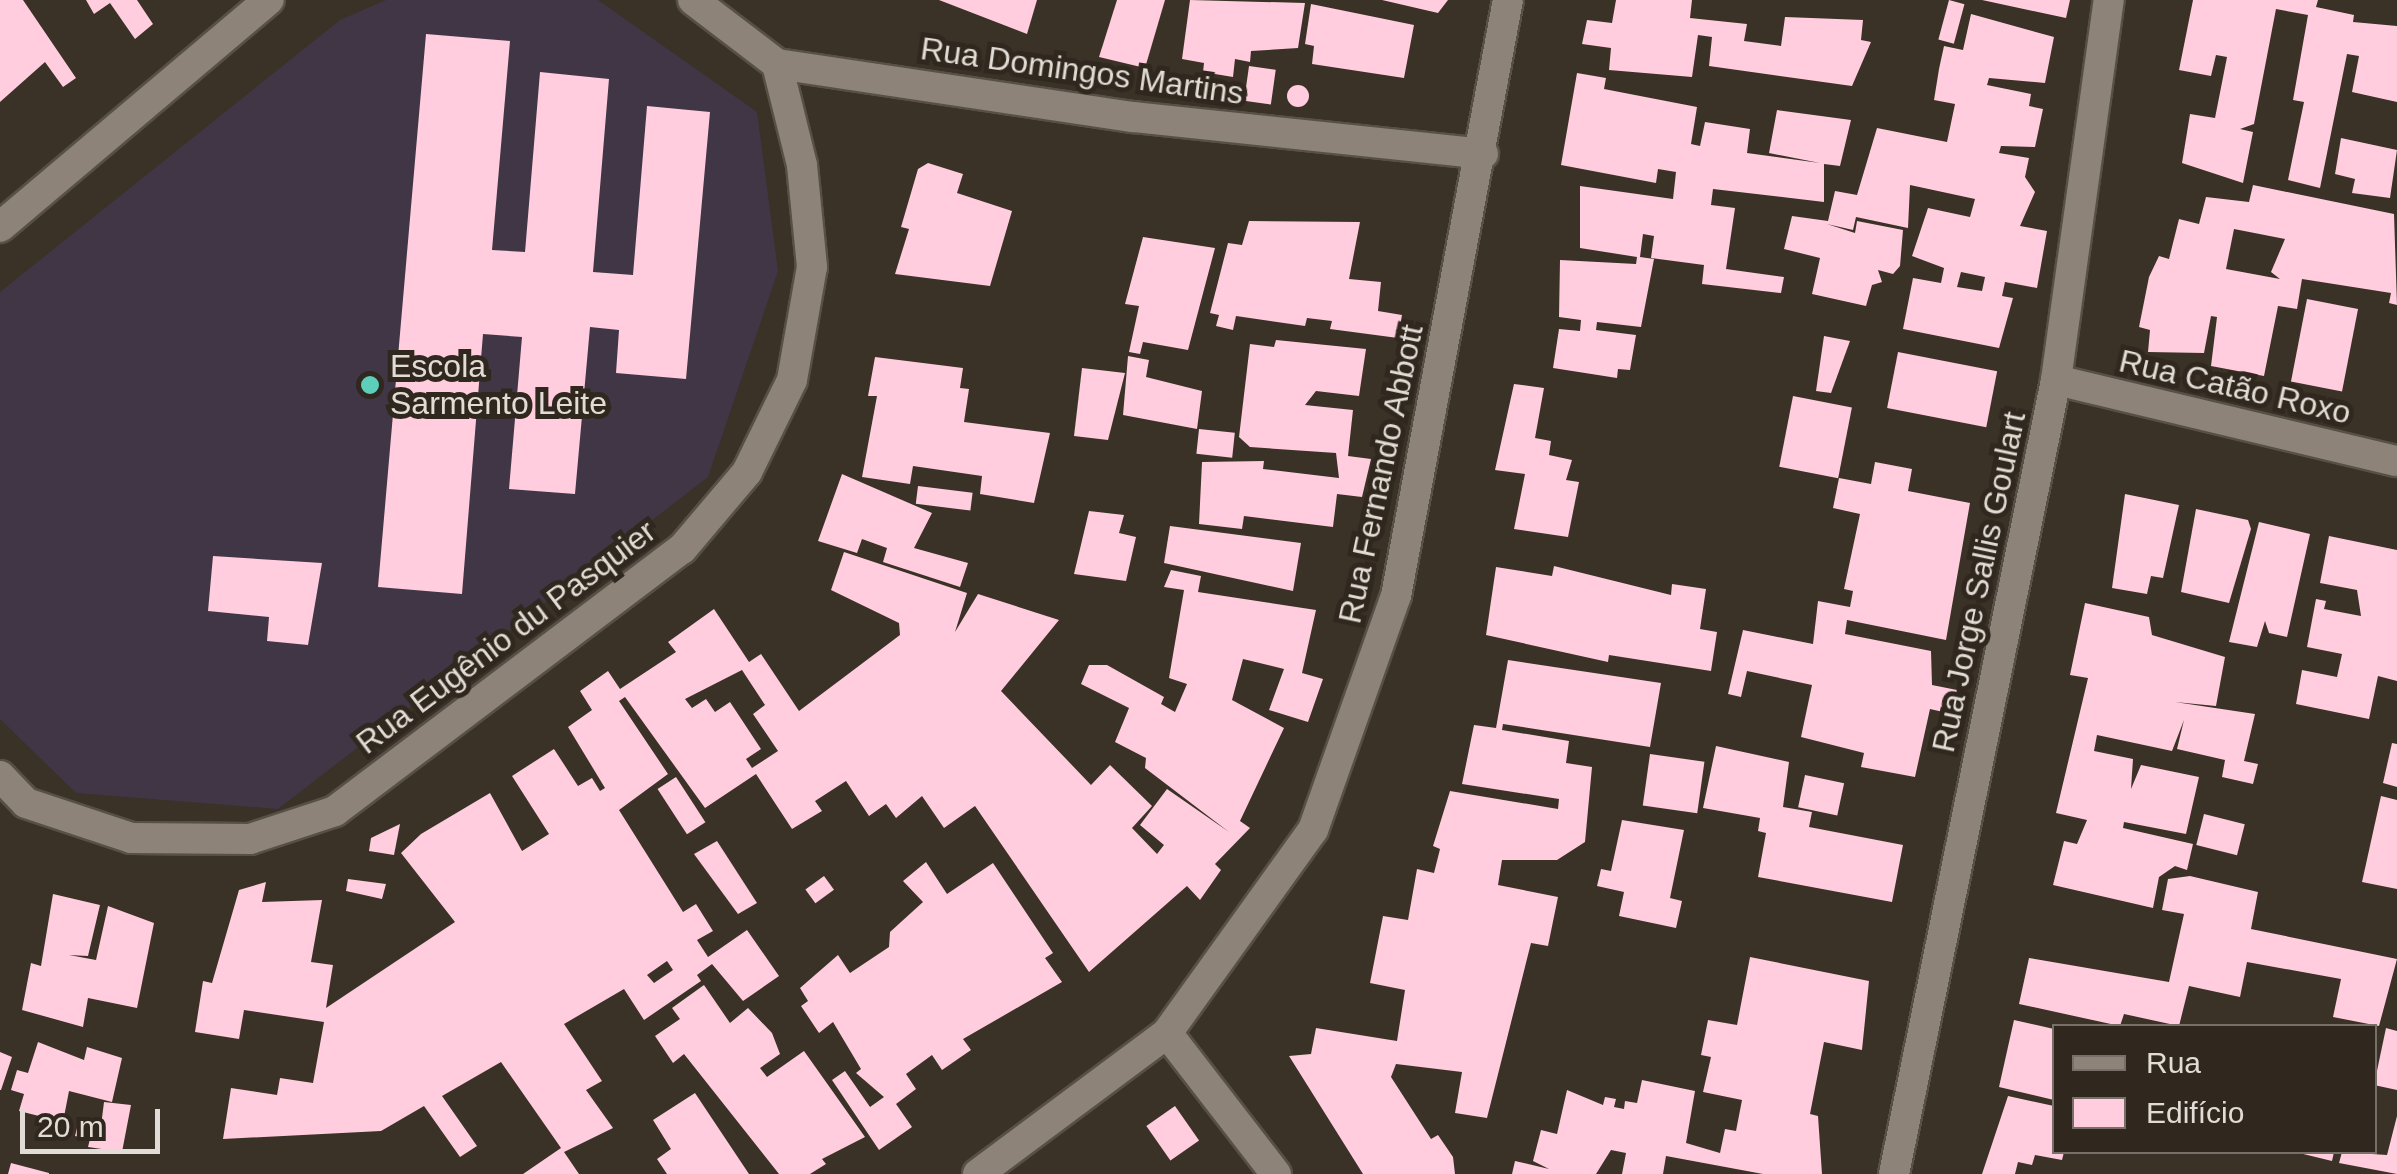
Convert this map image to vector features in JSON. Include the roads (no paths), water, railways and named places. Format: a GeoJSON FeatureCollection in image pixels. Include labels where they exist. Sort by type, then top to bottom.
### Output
{"type":"FeatureCollection","features":[{"type":"Feature","properties":{"kind":"street"},"geometry":{"type":"LineString","coordinates":[[0,226],[269,0]]}},
{"type":"Feature","properties":{"kind":"street","name":"Rua Domingos Martins"},"geometry":{"type":"LineString","coordinates":[[693,0],[777,64],[1132,117],[1482,154]]}},
{"type":"Feature","properties":{"kind":"street","name":"Rua Fernando Abbott"},"geometry":{"type":"LineString","coordinates":[[978,1174],[1167,1033],[1320,812],[1396,596],[1508,0]]}},
{"type":"Feature","properties":{"kind":"street","name":"Rua Jorge Sallis Goulart"},"geometry":{"type":"LineString","coordinates":[[1894,1174],[2056,380],[2109,0]]}},
{"type":"Feature","properties":{"kind":"street","name":"Rua Eugênio du Pasquier"},"geometry":{"type":"LineString","coordinates":[[0,776],[26,802],[131,838],[250,838],[335,810],[682,549],[747,472],[792,380],[812,267],[802,164],[777,64]]}},
{"type":"Feature","properties":{"kind":"street","name":"Rua Catão Roxo"},"geometry":{"type":"LineString","coordinates":[[2056,380],[2397,461]]}},
{"type":"Feature","properties":{"kind":"street"},"geometry":{"type":"LineString","coordinates":[[1167,1033],[1276,1174]]}},
{"type":"Feature","properties":{"kind":"place","name":"Escola Sarmento Leite"},"geometry":{"type":"Point","coordinates":[370,385]}}]}
